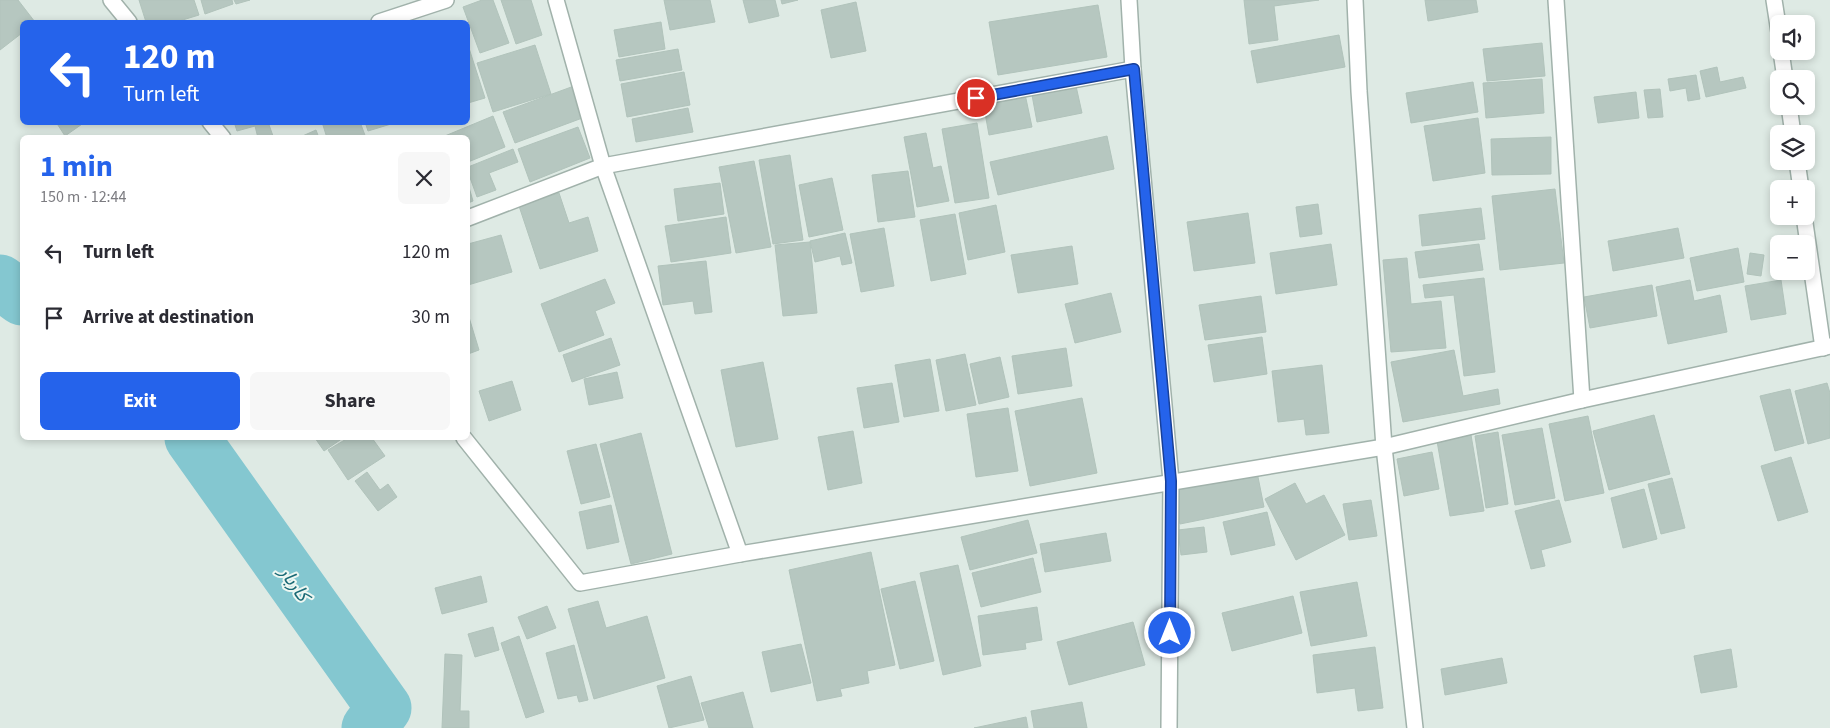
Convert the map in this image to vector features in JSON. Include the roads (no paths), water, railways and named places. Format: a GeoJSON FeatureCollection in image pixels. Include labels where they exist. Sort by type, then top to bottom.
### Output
{"type":"FeatureCollection","features":[{"type":"Feature","properties":{"kind":"street"},"geometry":{"type":"LineString","coordinates":[[111,0],[128,20]]}},
{"type":"Feature","properties":{"kind":"street"},"geometry":{"type":"LineString","coordinates":[[385,20],[446,0]]}},
{"type":"Feature","properties":{"kind":"street"},"geometry":{"type":"LineString","coordinates":[[556,0],[603,166],[740,554]]}},
{"type":"Feature","properties":{"kind":"street"},"geometry":{"type":"LineString","coordinates":[[1129,0],[1171,481],[1169,728]]}},
{"type":"Feature","properties":{"kind":"street"},"geometry":{"type":"LineString","coordinates":[[1355,0],[1360,101],[1384,447],[1415,728]]}},
{"type":"Feature","properties":{"kind":"street"},"geometry":{"type":"LineString","coordinates":[[1556,0],[1582,400]]}},
{"type":"Feature","properties":{"kind":"street"},"geometry":{"type":"LineString","coordinates":[[1774,0],[1776,15]]}},
{"type":"Feature","properties":{"kind":"street"},"geometry":{"type":"LineString","coordinates":[[470,217],[603,166],[1134,69]]}},
{"type":"Feature","properties":{"kind":"street"},"geometry":{"type":"LineString","coordinates":[[466,440],[580,583],[1171,481],[1384,447],[1582,400],[1826,347],[1806,225]]}},
{"type":"Feature","properties":{"kind":"waterway","name":"کاربار"},"geometry":{"type":"LineString","coordinates":[[0,282],[20,297]]}},
{"type":"Feature","properties":{"kind":"waterway","name":"کاربار"},"geometry":{"type":"LineString","coordinates":[[193,440],[384,708],[369,728]]}}]}
